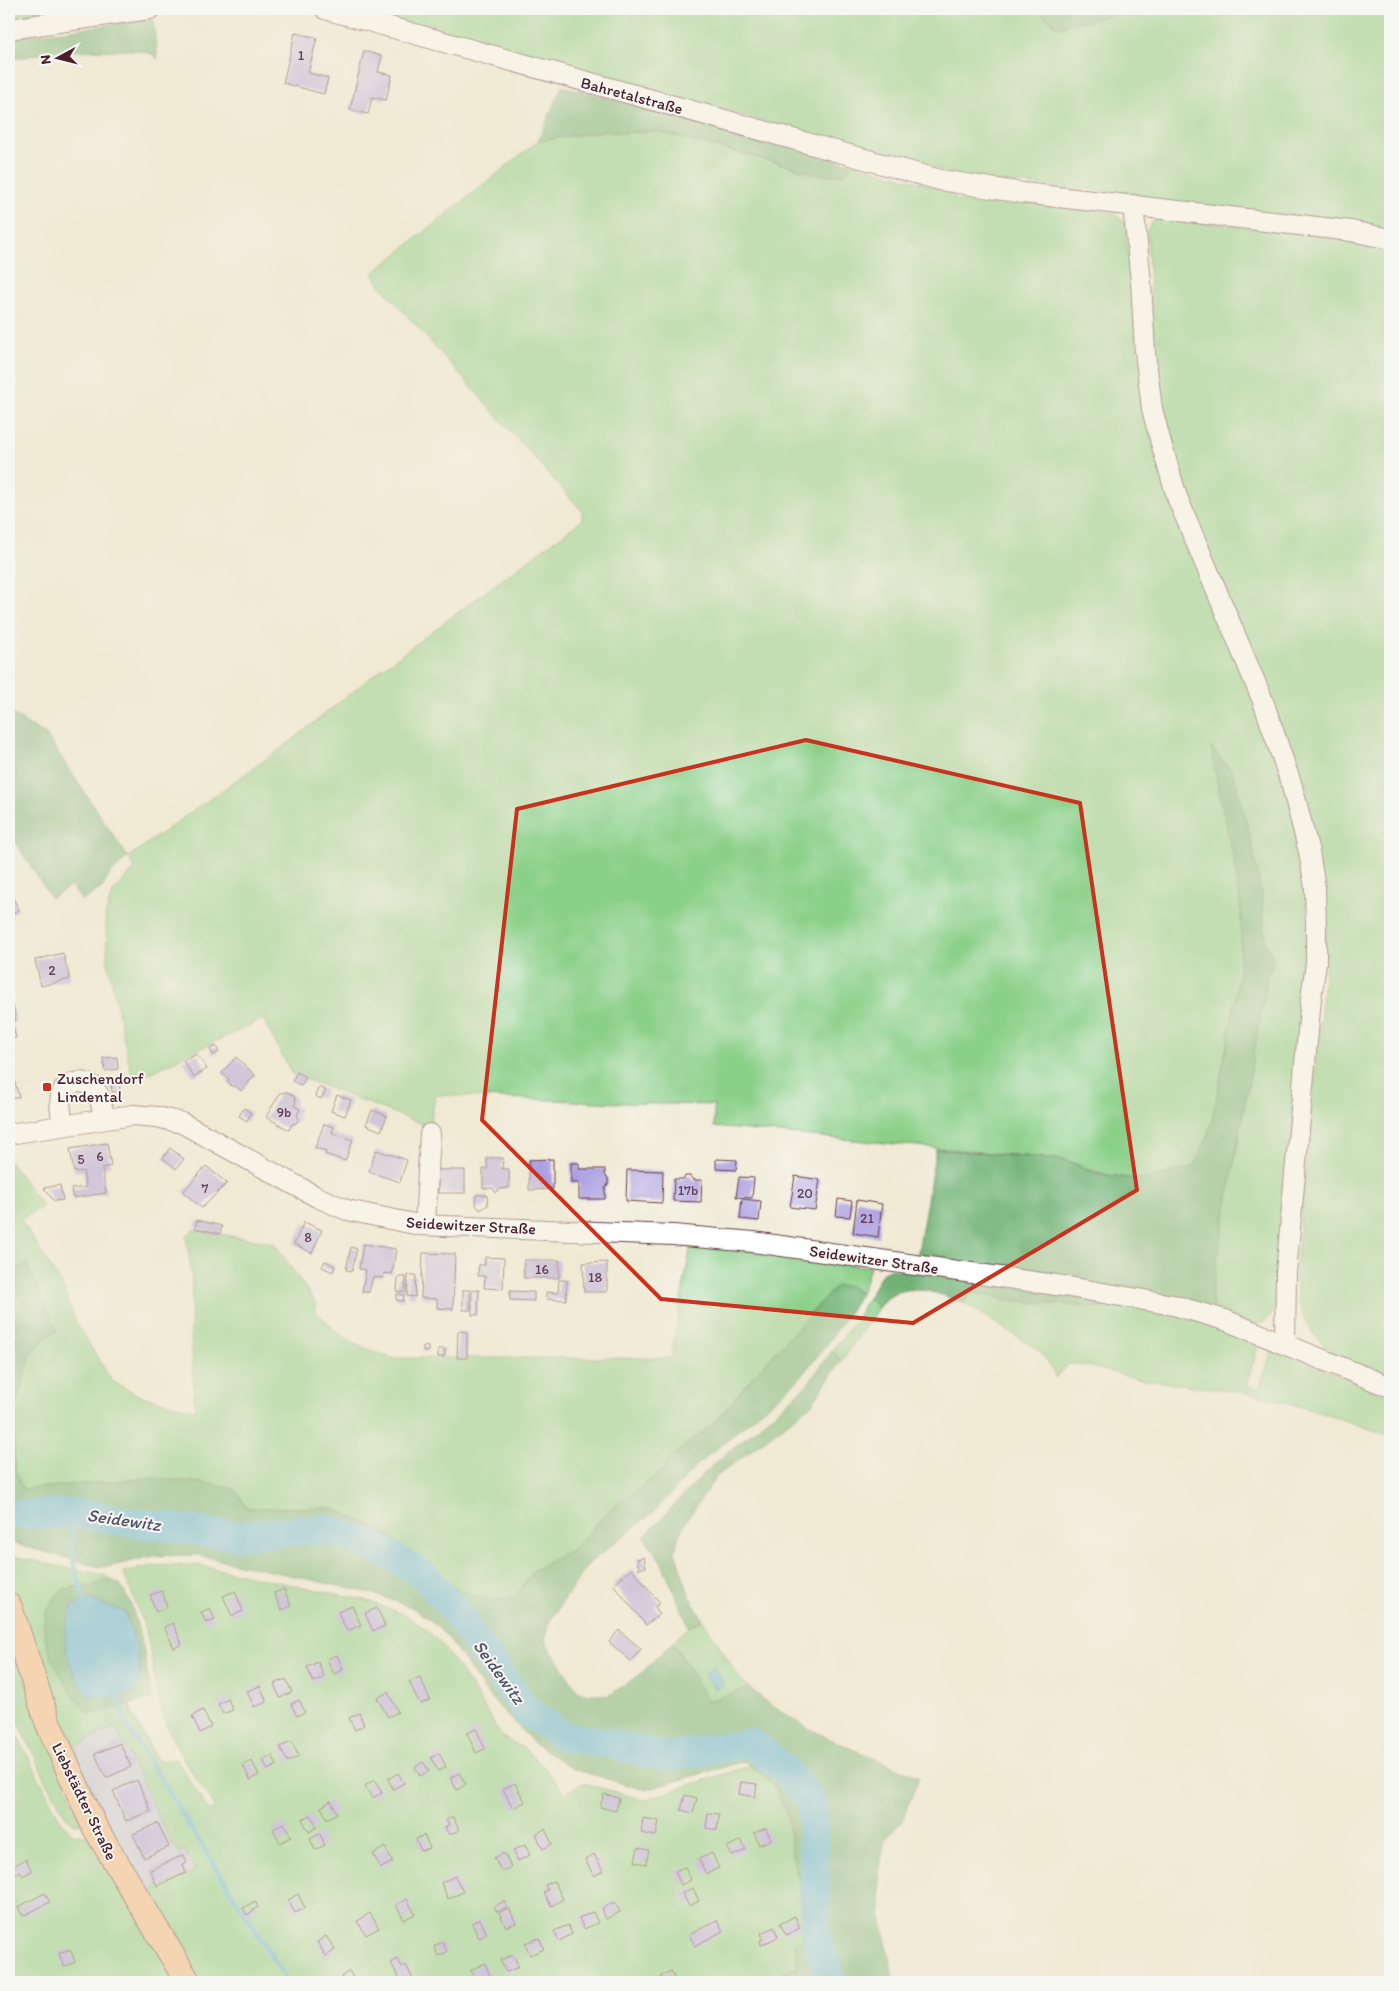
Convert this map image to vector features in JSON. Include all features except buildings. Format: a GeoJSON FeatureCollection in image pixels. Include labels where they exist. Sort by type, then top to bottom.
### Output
{"type":"FeatureCollection","features":[{"type":"Feature","properties":{"kind":"main road","name":"Liebstädter Straße"},"geometry":{"type":"LineString","coordinates":[[9,1606],[48,1723],[94,1826],[188,1982]]}},
{"type":"Feature","properties":{"kind":"street"},"geometry":{"type":"LineString","coordinates":[[9,30],[150,9]]}},
{"type":"Feature","properties":{"kind":"street","name":"Bahretalstraße"},"geometry":{"type":"LineString","coordinates":[[324,9],[940,180],[1022,193],[1351,231],[1390,239]]}},
{"type":"Feature","properties":{"kind":"street"},"geometry":{"type":"LineString","coordinates":[[1133,205],[1141,282],[1145,352],[1156,426],[1177,497],[1263,701],[1289,777],[1309,852],[1315,888],[1316,963],[1311,998],[1286,1273],[1285,1343]]}},
{"type":"Feature","properties":{"kind":"street"},"geometry":{"type":"LineString","coordinates":[[63,1125],[60,1103],[62,1093],[67,1086],[74,1082],[87,1083],[93,1086],[98,1094],[104,1118]]}},
{"type":"Feature","properties":{"kind":"street","name":"Seidewitzer Straße"},"geometry":{"type":"LineString","coordinates":[[9,1134],[104,1118],[142,1115],[157,1117],[182,1123],[317,1197],[347,1210],[378,1217],[425,1225],[673,1235],[753,1242],[1063,1286],[1173,1305],[1225,1320],[1390,1387]]}},
{"type":"Feature","properties":{"kind":"street"},"geometry":{"type":"LineString","coordinates":[[425,1225],[430,1134]]}},
{"type":"Feature","properties":{"kind":"highlighted area"},"geometry":{"type":"Polygon","coordinates":[[[806,740],[1080,803],[1137,1190],[913,1323],[661,1299],[482,1120],[517,809],[806,740]]]}},
{"type":"Feature","properties":{"kind":"shaded area"},"geometry":{"type":"Polygon","coordinates":[[[115,1727],[172,1845],[185,1850],[195,1872],[148,1893],[110,1828],[71,1748],[115,1727]]]}},
{"type":"Feature","properties":{"kind":"green space"},"geometry":{"type":"Polygon","coordinates":[[[9,9],[90,9],[9,21],[9,9]]]}},
{"type":"Feature","properties":{"kind":"green space"},"geometry":{"type":"Polygon","coordinates":[[[355,9],[1037,9],[1057,27],[1136,9],[1390,9],[1390,234],[1169,203],[1134,194],[977,180],[355,9]]]}},
{"type":"Feature","properties":{"kind":"green space"},"geometry":{"type":"Polygon","coordinates":[[[1037,9],[1136,9],[1057,27],[1037,9]]]}},
{"type":"Feature","properties":{"kind":"green space"},"geometry":{"type":"Polygon","coordinates":[[[153,19],[158,59],[152,54],[135,50],[57,51],[9,60],[9,38],[153,19]]]}},
{"type":"Feature","properties":{"kind":"green space"},"geometry":{"type":"Polygon","coordinates":[[[562,86],[850,163],[849,169],[843,175],[818,175],[655,131],[622,133],[604,131],[538,141],[562,86]]]}},
{"type":"Feature","properties":{"kind":"green space"},"geometry":{"type":"Polygon","coordinates":[[[604,131],[622,133],[655,131],[818,175],[843,175],[850,163],[951,191],[956,200],[963,201],[970,195],[1114,213],[1125,223],[1138,354],[1224,628],[1286,787],[1301,852],[1306,889],[1307,963],[1279,1286],[1273,1312],[1262,1323],[1254,1324],[1239,1320],[1214,1308],[1211,1293],[1267,979],[1274,958],[1266,945],[1261,891],[1212,748],[1240,893],[1240,960],[1230,1027],[1209,1132],[1193,1167],[1167,1176],[1147,1180],[1121,1178],[1066,1160],[714,1127],[714,1105],[435,1095],[430,1127],[292,1074],[263,1019],[133,1081],[108,964],[105,915],[112,894],[135,868],[128,857],[290,742],[371,677],[582,520],[582,511],[379,284],[373,273],[538,141],[604,131]]]}},
{"type":"Feature","properties":{"kind":"green space"},"geometry":{"type":"Polygon","coordinates":[[[1166,218],[1352,240],[1390,248],[1390,1377],[1333,1355],[1313,1333],[1304,1318],[1298,1300],[1295,1273],[1326,962],[1324,885],[1184,493],[1162,410],[1153,350],[1147,230],[1155,219],[1166,218]]]}},
{"type":"Feature","properties":{"kind":"green space"},"geometry":{"type":"Polygon","coordinates":[[[9,712],[46,735],[128,857],[110,874],[102,888],[82,901],[71,886],[51,898],[9,832],[9,712]]]}},
{"type":"Feature","properties":{"kind":"green space"},"geometry":{"type":"Polygon","coordinates":[[[1211,747],[1233,773],[1249,831],[1261,891],[1266,945],[1274,958],[1267,979],[1211,1293],[1214,1308],[917,1258],[936,1149],[1066,1160],[1096,1173],[1142,1180],[1193,1167],[1209,1132],[1215,1107],[1238,981],[1241,936],[1241,914],[1236,874],[1211,747]]]}},
{"type":"Feature","properties":{"kind":"green space"},"geometry":{"type":"Polygon","coordinates":[[[9,1160],[43,1206],[21,1220],[61,1284],[76,1323],[112,1381],[138,1395],[195,1410],[191,1334],[192,1278],[186,1236],[193,1230],[274,1243],[315,1302],[316,1312],[336,1331],[357,1345],[391,1358],[671,1358],[691,1244],[752,1250],[870,1267],[861,1294],[850,1286],[751,1379],[713,1424],[676,1453],[659,1473],[608,1512],[573,1549],[534,1570],[515,1598],[490,1600],[458,1590],[436,1571],[407,1553],[390,1535],[333,1508],[246,1508],[236,1490],[215,1484],[72,1485],[23,1489],[15,1471],[13,1413],[31,1355],[48,1335],[27,1264],[9,1274],[9,1160]]]}},
{"type":"Feature","properties":{"kind":"green space"},"geometry":{"type":"Polygon","coordinates":[[[27,1264],[57,1331],[48,1335],[31,1355],[13,1413],[15,1471],[23,1489],[152,1478],[215,1484],[236,1490],[247,1508],[333,1508],[390,1535],[407,1553],[436,1571],[458,1590],[490,1600],[514,1598],[534,1570],[573,1549],[608,1512],[659,1473],[676,1453],[713,1424],[751,1379],[836,1286],[850,1286],[861,1294],[826,1346],[797,1381],[696,1466],[655,1511],[588,1564],[548,1624],[545,1641],[578,1692],[608,1696],[640,1674],[673,1642],[708,1701],[750,1688],[788,1717],[831,1739],[919,1777],[902,1821],[885,1840],[879,1872],[882,1923],[895,1982],[758,1982],[798,1966],[795,1943],[812,1936],[808,1906],[794,1863],[788,1815],[774,1785],[745,1761],[645,1790],[573,1769],[533,1742],[489,1696],[448,1638],[429,1619],[411,1607],[371,1593],[198,1555],[153,1556],[112,1566],[99,1567],[9,1542],[9,1376],[15,1360],[16,1347],[9,1274],[27,1264]]]}},
{"type":"Feature","properties":{"kind":"green space"},"geometry":{"type":"Polygon","coordinates":[[[889,1269],[1107,1299],[1101,1308],[1009,1300],[972,1292],[964,1303],[930,1292],[908,1290],[887,1298],[878,1308],[868,1298],[883,1272],[889,1269]]]}},
{"type":"Feature","properties":{"kind":"green space"},"geometry":{"type":"Polygon","coordinates":[[[972,1292],[1009,1300],[1101,1308],[1107,1299],[1168,1310],[1220,1327],[1259,1344],[1246,1385],[1259,1389],[1273,1348],[1390,1396],[1390,1436],[1293,1404],[1233,1391],[1146,1380],[1088,1366],[1068,1364],[1055,1378],[1052,1368],[1041,1352],[964,1303],[972,1292]]]}},
{"type":"Feature","properties":{"kind":"green space"},"geometry":{"type":"Polygon","coordinates":[[[868,1298],[878,1308],[842,1360],[832,1351],[853,1324],[868,1298]]]}},
{"type":"Feature","properties":{"kind":"green space"},"geometry":{"type":"Polygon","coordinates":[[[832,1351],[842,1360],[811,1405],[716,1477],[688,1518],[679,1535],[675,1551],[690,1597],[703,1620],[689,1627],[661,1561],[644,1537],[707,1470],[806,1386],[832,1351]]]}},
{"type":"Feature","properties":{"kind":"green space"},"geometry":{"type":"Polygon","coordinates":[[[9,1555],[101,1574],[109,1578],[95,1586],[71,1587],[42,1625],[88,1714],[130,1704],[132,1714],[158,1761],[176,1759],[209,1811],[215,1807],[180,1753],[164,1718],[146,1631],[123,1572],[152,1566],[197,1565],[365,1600],[405,1615],[423,1627],[441,1644],[469,1683],[502,1737],[525,1749],[545,1768],[565,1794],[583,1783],[644,1800],[749,1766],[763,1774],[773,1784],[780,1795],[784,1808],[794,1863],[808,1907],[812,1934],[811,1942],[799,1966],[758,1982],[198,1982],[113,1845],[117,1841],[148,1893],[195,1871],[185,1850],[180,1853],[175,1845],[172,1845],[115,1727],[72,1748],[110,1831],[57,1729],[9,1586],[9,1555]]]}},
{"type":"Feature","properties":{"kind":"green space"},"geometry":{"type":"Polygon","coordinates":[[[109,1578],[120,1584],[131,1604],[142,1642],[152,1699],[88,1714],[70,1690],[53,1660],[44,1629],[46,1615],[52,1602],[62,1590],[96,1586],[109,1578]],[[88,1599],[73,1606],[113,1697],[138,1686],[138,1658],[125,1612],[88,1599]]]}},
{"type":"Feature","properties":{"kind":"green space"},"geometry":{"type":"Polygon","coordinates":[[[703,1620],[742,1682],[750,1688],[708,1701],[673,1642],[689,1627],[703,1620]]]}},
{"type":"Feature","properties":{"kind":"green space"},"geometry":{"type":"Polygon","coordinates":[[[9,1638],[81,1821],[79,1824],[74,1824],[66,1817],[9,1703],[9,1638]]]}},
{"type":"Feature","properties":{"kind":"green space"},"geometry":{"type":"Polygon","coordinates":[[[9,1720],[60,1819],[72,1834],[90,1837],[179,1982],[9,1982],[9,1720]]]}},
{"type":"Feature","properties":{"kind":"water"},"geometry":{"type":"Polygon","coordinates":[[[9,1292],[14,1315],[16,1342],[15,1357],[9,1376],[9,1292]]]}},
{"type":"Feature","properties":{"kind":"water"},"geometry":{"type":"Polygon","coordinates":[[[88,1599],[125,1612],[135,1642],[140,1666],[140,1677],[137,1686],[128,1695],[116,1697],[87,1696],[74,1674],[67,1652],[66,1631],[68,1619],[73,1606],[88,1599]]]}},
{"type":"Feature","properties":{"kind":"water"},"geometry":{"type":"Polygon","coordinates":[[[713,1667],[724,1684],[715,1689],[704,1674],[713,1667]]]}},
{"type":"Feature","properties":{"kind":"waterway"},"geometry":{"type":"LineString","coordinates":[[70,1513],[74,1564],[86,1605]]}},
{"type":"Feature","properties":{"kind":"waterway","name":"Seidewitz"},"geometry":{"type":"LineString","coordinates":[[9,1515],[70,1513],[234,1536],[327,1529],[374,1546],[422,1574],[451,1606],[528,1713],[566,1737],[612,1744],[666,1757],[752,1743],[783,1768],[812,1801],[816,1935],[832,1982]]}},
{"type":"Feature","properties":{"kind":"waterway"},"geometry":{"type":"LineString","coordinates":[[116,1691],[125,1723],[288,1982]]}},
{"type":"Feature","properties":{"kind":"place","name":"Zuschendorf Lindental"},"geometry":{"type":"Point","coordinates":[47,1087]}}]}
